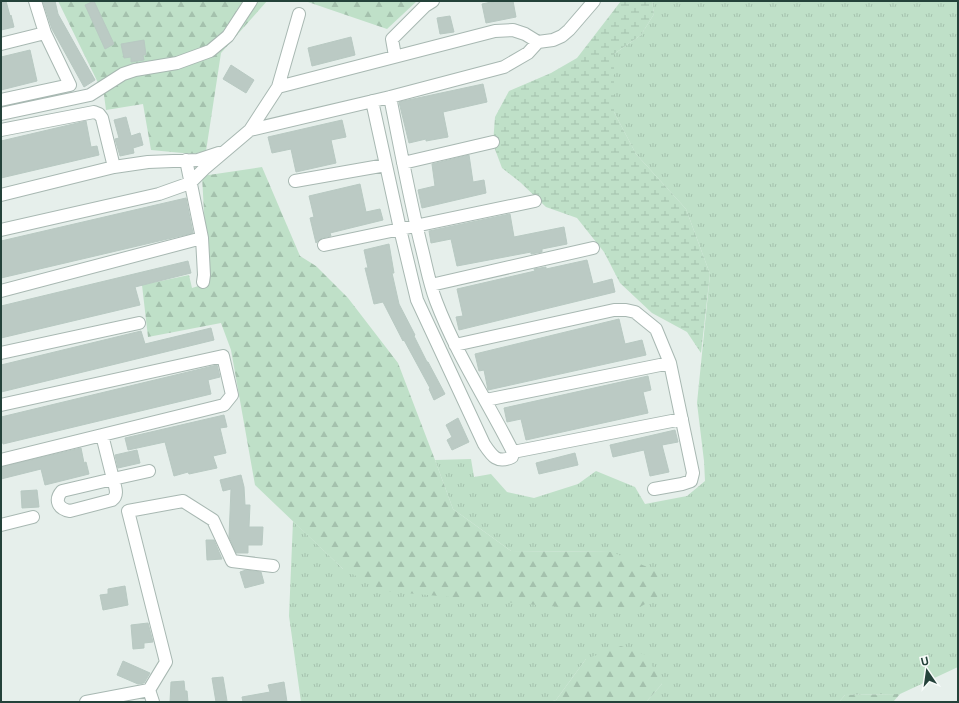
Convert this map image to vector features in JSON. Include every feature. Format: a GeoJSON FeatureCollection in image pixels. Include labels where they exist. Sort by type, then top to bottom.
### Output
{"type":"FeatureCollection","features":[{"type":"Feature","properties":{"kind":"street"},"geometry":{"type":"LineString","coordinates":[[1,100],[70,85],[45,33],[35,1]]}},
{"type":"Feature","properties":{"kind":"street"},"geometry":{"type":"LineString","coordinates":[[1,114],[90,96],[123,74],[135,70],[177,64],[210,51],[228,36],[251,1]]}},
{"type":"Feature","properties":{"kind":"street"},"geometry":{"type":"LineString","coordinates":[[394,56],[392,39],[425,6],[433,1]]}},
{"type":"Feature","properties":{"kind":"street"},"geometry":{"type":"LineString","coordinates":[[278,87],[496,31],[512,30],[525,34],[538,42],[553,40],[570,30],[594,1]]}},
{"type":"Feature","properties":{"kind":"street"},"geometry":{"type":"LineString","coordinates":[[1,230],[159,194],[190,183],[204,169],[250,130],[278,87],[299,14]]}},
{"type":"Feature","properties":{"kind":"street"},"geometry":{"type":"LineString","coordinates":[[1,44],[45,33]]}},
{"type":"Feature","properties":{"kind":"street"},"geometry":{"type":"LineString","coordinates":[[250,130],[390,97],[504,66],[528,53],[538,42]]}},
{"type":"Feature","properties":{"kind":"street"},"geometry":{"type":"LineString","coordinates":[[372,101],[400,229],[421,311],[484,444],[491,455],[500,460],[512,457],[513,452],[455,345],[436,301],[416,227],[390,97]]}},
{"type":"Feature","properties":{"kind":"street"},"geometry":{"type":"LineString","coordinates":[[1,130],[94,112],[99,114],[102,118],[114,167]]}},
{"type":"Feature","properties":{"kind":"street"},"geometry":{"type":"LineString","coordinates":[[403,163],[493,142]]}},
{"type":"Feature","properties":{"kind":"street"},"geometry":{"type":"LineString","coordinates":[[1,195],[114,167],[148,162],[198,160],[224,152]]}},
{"type":"Feature","properties":{"kind":"street"},"geometry":{"type":"LineString","coordinates":[[186,160],[202,238],[203,282]]}},
{"type":"Feature","properties":{"kind":"street"},"geometry":{"type":"LineString","coordinates":[[296,181],[386,165]]}},
{"type":"Feature","properties":{"kind":"street"},"geometry":{"type":"LineString","coordinates":[[324,245],[535,201]]}},
{"type":"Feature","properties":{"kind":"street"},"geometry":{"type":"LineString","coordinates":[[1,291],[202,238]]}},
{"type":"Feature","properties":{"kind":"street"},"geometry":{"type":"LineString","coordinates":[[431,285],[593,248]]}},
{"type":"Feature","properties":{"kind":"street"},"geometry":{"type":"LineString","coordinates":[[455,345],[614,310],[626,310],[634,312],[642,317],[656,329],[670,363],[693,473],[691,481],[654,489]]}},
{"type":"Feature","properties":{"kind":"street"},"geometry":{"type":"LineString","coordinates":[[1,353],[139,323]]}},
{"type":"Feature","properties":{"kind":"street"},"geometry":{"type":"LineString","coordinates":[[1,405],[223,356],[232,395],[224,405],[1,460]]}},
{"type":"Feature","properties":{"kind":"street"},"geometry":{"type":"LineString","coordinates":[[486,400],[670,363]]}},
{"type":"Feature","properties":{"kind":"street"},"geometry":{"type":"LineString","coordinates":[[513,452],[682,419]]}},
{"type":"Feature","properties":{"kind":"street"},"geometry":{"type":"LineString","coordinates":[[102,434],[113,479],[149,471]]}},
{"type":"Feature","properties":{"kind":"street"},"geometry":{"type":"LineString","coordinates":[[86,702],[151,696],[166,662],[128,511],[183,501],[213,520],[232,561],[273,566]]}},
{"type":"Feature","properties":{"kind":"street"},"geometry":{"type":"LineString","coordinates":[[1,525],[33,517]]}},
{"type":"Feature","properties":{"kind":"green space"},"geometry":{"type":"Polygon","coordinates":[[[58,1],[267,1],[221,53],[206,151],[193,154],[151,150],[143,104],[106,110],[104,95],[58,1]]]}},
{"type":"Feature","properties":{"kind":"green space"},"geometry":{"type":"Polygon","coordinates":[[[305,1],[417,1],[387,29],[305,1]]]}},
{"type":"Feature","properties":{"kind":"green space"},"geometry":{"type":"Polygon","coordinates":[[[621,1],[652,1],[654,14],[641,35],[614,54],[614,112],[636,154],[686,209],[710,274],[701,353],[687,332],[652,313],[620,283],[604,252],[577,218],[546,207],[520,182],[502,168],[493,144],[495,117],[509,91],[551,73],[577,58],[621,1]]]}},
{"type":"Feature","properties":{"kind":"green space"},"geometry":{"type":"Polygon","coordinates":[[[652,1],[958,1],[958,667],[900,694],[845,695],[839,702],[646,702],[662,684],[586,659],[556,700],[550,702],[301,702],[289,616],[293,521],[343,569],[612,552],[511,551],[453,509],[435,460],[471,459],[474,477],[491,474],[507,492],[534,498],[578,484],[596,471],[635,487],[645,504],[687,496],[705,481],[697,403],[710,274],[686,209],[636,154],[614,112],[614,54],[641,35],[654,14],[652,1]]]}},
{"type":"Feature","properties":{"kind":"green space"},"geometry":{"type":"Polygon","coordinates":[[[262,167],[300,256],[316,266],[348,298],[398,363],[453,509],[511,551],[612,552],[659,572],[662,594],[640,607],[572,608],[384,591],[343,569],[255,485],[231,350],[221,323],[148,337],[142,285],[189,275],[192,288],[208,283],[202,176],[262,167]]]}},
{"type":"Feature","properties":{"kind":"green space"},"geometry":{"type":"Polygon","coordinates":[[[621,646],[646,655],[662,684],[646,702],[550,702],[556,700],[586,659],[621,646]]]}},
{"type":"Feature","properties":{"kind":"green space"},"geometry":{"type":"Polygon","coordinates":[[[900,694],[893,702],[839,702],[845,695],[900,694]]]}},
{"type":"Feature","properties":{"kind":"building"},"geometry":{"type":"Polygon","coordinates":[[[1,1],[6,1],[14,27],[1,30],[1,1]]]}},
{"type":"Feature","properties":{"kind":"building"},"geometry":{"type":"Polygon","coordinates":[[[55,1],[58,14],[95,80],[84,87],[52,29],[43,2],[55,1]]]}},
{"type":"Feature","properties":{"kind":"building"},"geometry":{"type":"Polygon","coordinates":[[[94,1],[114,44],[105,49],[85,5],[94,1]]]}},
{"type":"Feature","properties":{"kind":"building"},"geometry":{"type":"Polygon","coordinates":[[[496,1],[513,1],[516,17],[486,23],[482,4],[496,1]]]}},
{"type":"Feature","properties":{"kind":"building"},"geometry":{"type":"Polygon","coordinates":[[[450,16],[454,32],[440,34],[437,18],[450,16]]]}},
{"type":"Feature","properties":{"kind":"building"},"geometry":{"type":"Polygon","coordinates":[[[351,37],[355,55],[312,66],[308,48],[351,37]]]}},
{"type":"Feature","properties":{"kind":"building"},"geometry":{"type":"Polygon","coordinates":[[[144,40],[146,55],[143,55],[144,60],[131,62],[131,57],[124,58],[121,44],[144,40]]]}},
{"type":"Feature","properties":{"kind":"building"},"geometry":{"type":"Polygon","coordinates":[[[30,50],[37,81],[1,90],[1,57],[30,50]]]}},
{"type":"Feature","properties":{"kind":"building"},"geometry":{"type":"Polygon","coordinates":[[[231,65],[254,80],[246,93],[223,79],[231,65]]]}},
{"type":"Feature","properties":{"kind":"building"},"geometry":{"type":"Polygon","coordinates":[[[483,84],[487,102],[443,112],[448,137],[426,141],[426,139],[409,143],[399,102],[483,84]]]}},
{"type":"Feature","properties":{"kind":"building"},"geometry":{"type":"Polygon","coordinates":[[[126,117],[131,136],[140,133],[143,145],[133,148],[134,153],[120,156],[115,139],[119,138],[114,120],[126,117]]]}},
{"type":"Feature","properties":{"kind":"building"},"geometry":{"type":"Polygon","coordinates":[[[342,120],[346,137],[331,140],[336,163],[296,172],[291,149],[272,153],[268,137],[342,120]]]}},
{"type":"Feature","properties":{"kind":"building"},"geometry":{"type":"Polygon","coordinates":[[[86,121],[91,147],[97,146],[99,155],[1,178],[1,141],[86,121]]]}},
{"type":"Feature","properties":{"kind":"building"},"geometry":{"type":"Polygon","coordinates":[[[469,155],[473,182],[484,180],[486,193],[422,208],[418,190],[435,186],[432,164],[469,155]]]}},
{"type":"Feature","properties":{"kind":"building"},"geometry":{"type":"Polygon","coordinates":[[[360,184],[366,212],[380,209],[383,220],[330,233],[331,236],[322,238],[316,243],[310,218],[314,217],[309,196],[360,184]]]}},
{"type":"Feature","properties":{"kind":"building"},"geometry":{"type":"Polygon","coordinates":[[[186,198],[193,233],[1,278],[1,241],[186,198]]]}},
{"type":"Feature","properties":{"kind":"building"},"geometry":{"type":"Polygon","coordinates":[[[510,214],[514,237],[564,227],[567,244],[542,249],[542,252],[531,254],[531,252],[457,266],[451,239],[431,243],[429,231],[510,214]]]}},
{"type":"Feature","properties":{"kind":"building"},"geometry":{"type":"Polygon","coordinates":[[[389,244],[394,273],[392,273],[399,304],[427,362],[445,394],[434,400],[429,389],[430,388],[383,302],[374,304],[365,268],[368,268],[364,250],[389,244]]]}},
{"type":"Feature","properties":{"kind":"building"},"geometry":{"type":"Polygon","coordinates":[[[587,260],[593,284],[612,279],[615,292],[459,330],[456,317],[463,316],[457,289],[535,271],[534,269],[546,267],[546,269],[587,260]]]}},
{"type":"Feature","properties":{"kind":"building"},"geometry":{"type":"Polygon","coordinates":[[[188,261],[191,273],[135,287],[140,305],[1,338],[1,306],[188,261]]]}},
{"type":"Feature","properties":{"kind":"building"},"geometry":{"type":"Polygon","coordinates":[[[619,319],[625,344],[642,340],[646,355],[488,390],[484,370],[479,371],[475,354],[619,319]]]}},
{"type":"Feature","properties":{"kind":"building"},"geometry":{"type":"Polygon","coordinates":[[[211,328],[214,340],[1,392],[1,365],[141,331],[145,344],[211,328]]]}},
{"type":"Feature","properties":{"kind":"building"},"geometry":{"type":"Polygon","coordinates":[[[217,365],[220,377],[208,380],[211,394],[3,444],[1,437],[1,417],[217,365]]]}},
{"type":"Feature","properties":{"kind":"building"},"geometry":{"type":"Polygon","coordinates":[[[648,376],[651,390],[643,392],[648,413],[526,440],[521,419],[507,422],[504,408],[648,376]]]}},
{"type":"Feature","properties":{"kind":"building"},"geometry":{"type":"Polygon","coordinates":[[[224,415],[227,427],[220,428],[226,453],[213,456],[217,468],[189,474],[188,472],[174,476],[165,442],[128,450],[125,438],[224,415]]]}},
{"type":"Feature","properties":{"kind":"building"},"geometry":{"type":"Polygon","coordinates":[[[458,418],[469,442],[452,450],[447,440],[452,437],[446,425],[458,418]]]}},
{"type":"Feature","properties":{"kind":"building"},"geometry":{"type":"Polygon","coordinates":[[[675,430],[678,442],[662,445],[669,472],[650,476],[644,450],[613,457],[610,445],[675,430]]]}},
{"type":"Feature","properties":{"kind":"building"},"geometry":{"type":"Polygon","coordinates":[[[81,448],[84,463],[86,462],[89,474],[45,485],[41,469],[1,479],[1,467],[81,448]]]}},
{"type":"Feature","properties":{"kind":"building"},"geometry":{"type":"Polygon","coordinates":[[[137,450],[140,463],[118,468],[115,455],[137,450]]]}},
{"type":"Feature","properties":{"kind":"building"},"geometry":{"type":"Polygon","coordinates":[[[575,453],[578,465],[539,474],[536,463],[575,453]]]}},
{"type":"Feature","properties":{"kind":"building"},"geometry":{"type":"Polygon","coordinates":[[[241,475],[244,487],[245,505],[250,505],[249,527],[263,527],[262,545],[248,545],[248,553],[236,553],[229,537],[231,489],[223,491],[220,480],[241,475]]]}},
{"type":"Feature","properties":{"kind":"building"},"geometry":{"type":"Polygon","coordinates":[[[37,490],[39,507],[22,508],[21,491],[37,490]]]}},
{"type":"Feature","properties":{"kind":"building"},"geometry":{"type":"Polygon","coordinates":[[[206,540],[214,540],[222,559],[207,560],[206,540]]]}},
{"type":"Feature","properties":{"kind":"building"},"geometry":{"type":"Polygon","coordinates":[[[246,570],[261,572],[264,583],[245,588],[240,572],[246,570]]]}},
{"type":"Feature","properties":{"kind":"building"},"geometry":{"type":"Polygon","coordinates":[[[125,586],[128,605],[103,610],[100,595],[108,594],[108,589],[125,586]]]}},
{"type":"Feature","properties":{"kind":"building"},"geometry":{"type":"Polygon","coordinates":[[[148,623],[153,642],[144,643],[144,648],[133,649],[131,625],[148,623]]]}},
{"type":"Feature","properties":{"kind":"building"},"geometry":{"type":"Polygon","coordinates":[[[123,661],[150,673],[144,683],[138,684],[117,675],[123,661]]]}},
{"type":"Feature","properties":{"kind":"building"},"geometry":{"type":"Polygon","coordinates":[[[223,677],[227,701],[216,702],[212,678],[223,677]]]}},
{"type":"Feature","properties":{"kind":"building"},"geometry":{"type":"Polygon","coordinates":[[[184,681],[188,702],[170,702],[171,682],[184,681]]]}},
{"type":"Feature","properties":{"kind":"building"},"geometry":{"type":"Polygon","coordinates":[[[284,682],[287,702],[243,702],[242,697],[270,692],[268,685],[284,682]]]}}]}
